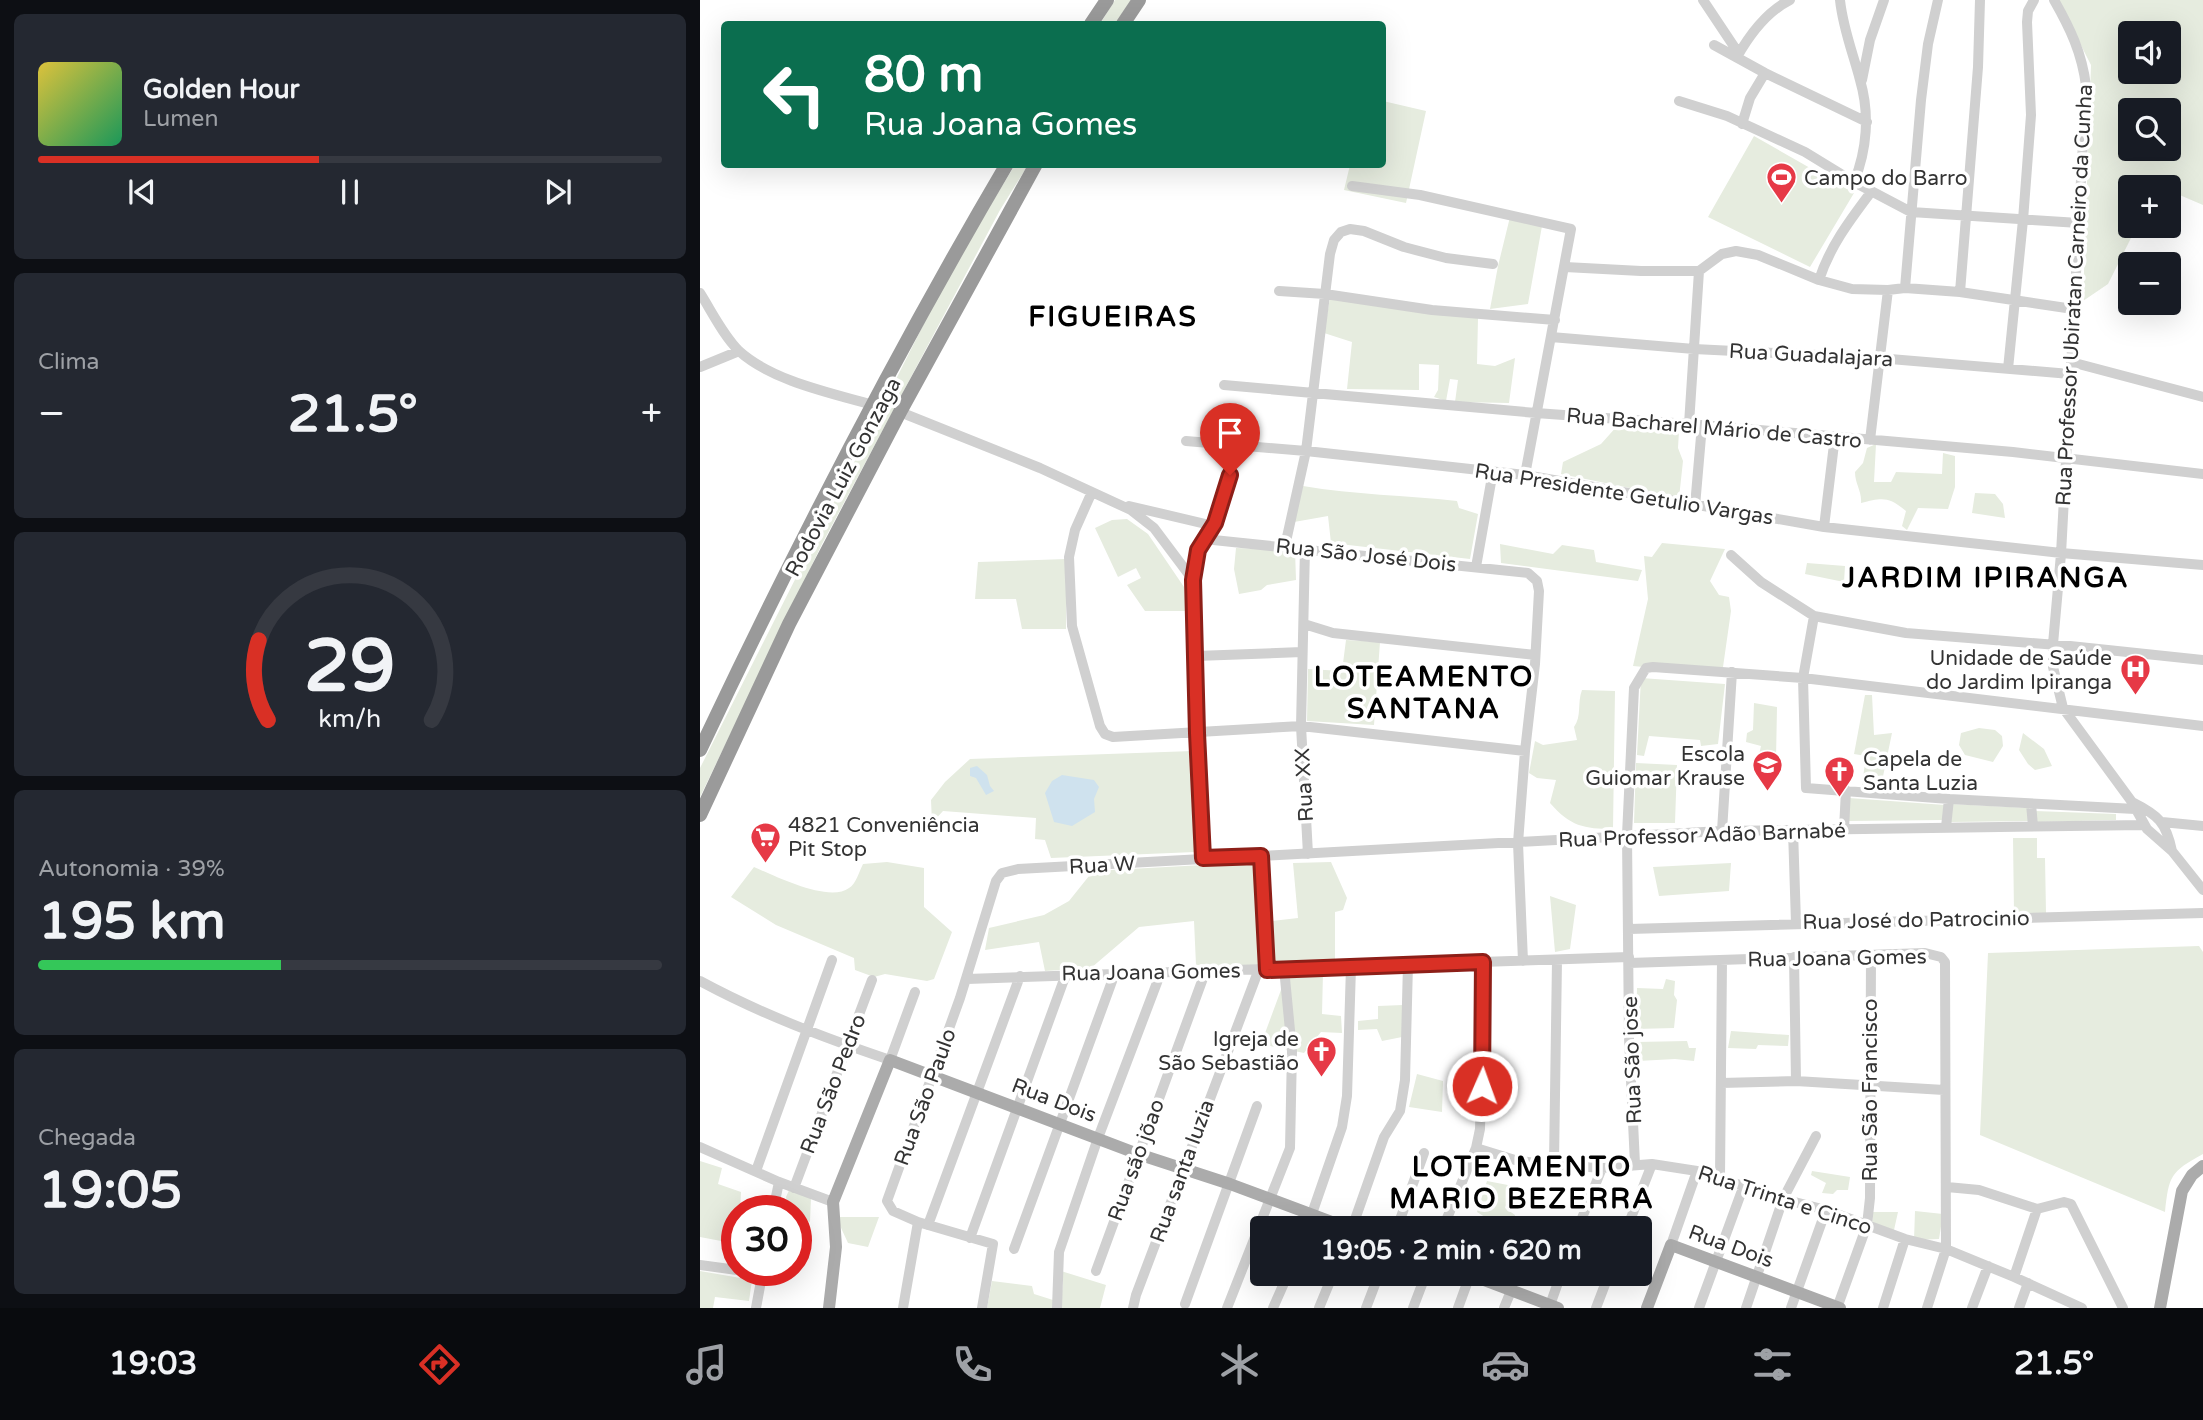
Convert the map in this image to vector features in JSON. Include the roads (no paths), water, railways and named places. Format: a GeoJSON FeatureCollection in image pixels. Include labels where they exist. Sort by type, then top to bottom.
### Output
{"type":"FeatureCollection","features":[{"type":"Feature","properties":{"kind":"highway"},"geometry":{"type":"LineString","coordinates":[[1093,21],[1107,0]]}},
{"type":"Feature","properties":{"kind":"highway"},"geometry":{"type":"LineString","coordinates":[[1125,21],[1139,0]]}},
{"type":"Feature","properties":{"kind":"highway","name":"Rodovia Luiz Gonzaga"},"geometry":{"type":"LineString","coordinates":[[700,750],[764,614],[873,405],[952,258],[1005,168]]}},
{"type":"Feature","properties":{"kind":"highway","name":"Rodovia Luiz Gonzaga"},"geometry":{"type":"LineString","coordinates":[[700,815],[789,624],[900,412],[1034,168]]}},
{"type":"Feature","properties":{"kind":"main road","name":"Rua Dois"},"geometry":{"type":"LineString","coordinates":[[890,1060],[1138,1154],[1230,1184],[1315,1216]]}},
{"type":"Feature","properties":{"kind":"main road"},"geometry":{"type":"LineString","coordinates":[[829,1308],[835,1247],[833,1202],[890,1060]]}},
{"type":"Feature","properties":{"kind":"main road"},"geometry":{"type":"LineString","coordinates":[[2160,1308],[2182,1191],[2192,1175],[2203,1166]]}},
{"type":"Feature","properties":{"kind":"main road","name":"Rua Dois"},"geometry":{"type":"LineString","coordinates":[[1647,1308],[1671,1245],[1838,1308]]}},
{"type":"Feature","properties":{"kind":"main road"},"geometry":{"type":"LineString","coordinates":[[1499,1286],[1552,1307]]}},
{"type":"Feature","properties":{"kind":"street"},"geometry":{"type":"LineString","coordinates":[[1703,0],[1738,55]]}},
{"type":"Feature","properties":{"kind":"street"},"geometry":{"type":"LineString","coordinates":[[1738,55],[1777,3],[1790,0]]}},
{"type":"Feature","properties":{"kind":"street"},"geometry":{"type":"LineString","coordinates":[[1840,0],[1846,35],[1861,82],[1867,121],[1861,165],[1854,183]]}},
{"type":"Feature","properties":{"kind":"street"},"geometry":{"type":"LineString","coordinates":[[1861,82],[1870,40],[1884,0]]}},
{"type":"Feature","properties":{"kind":"street"},"geometry":{"type":"LineString","coordinates":[[1905,288],[1928,44],[1938,0]]}},
{"type":"Feature","properties":{"kind":"street"},"geometry":{"type":"LineString","coordinates":[[1960,292],[1978,66],[1980,0]]}},
{"type":"Feature","properties":{"kind":"street"},"geometry":{"type":"LineString","coordinates":[[2008,369],[2031,115],[2026,22],[2034,0]]}},
{"type":"Feature","properties":{"kind":"street","name":"Rua Professor Ubiratan Carneiro da Cunha"},"geometry":{"type":"LineString","coordinates":[[2054,0],[2075,39],[2083,61],[2086,86],[2061,554],[2053,645],[2053,667],[2063,708]]}},
{"type":"Feature","properties":{"kind":"street"},"geometry":{"type":"LineString","coordinates":[[1714,45],[1738,55],[1765,73],[1867,121]]}},
{"type":"Feature","properties":{"kind":"street"},"geometry":{"type":"LineString","coordinates":[[1742,124],[1750,98],[1765,73]]}},
{"type":"Feature","properties":{"kind":"street"},"geometry":{"type":"LineString","coordinates":[[1679,101],[1727,116],[1805,152],[1854,183],[1911,212],[2079,223]]}},
{"type":"Feature","properties":{"kind":"street"},"geometry":{"type":"LineString","coordinates":[[1352,186],[1420,195],[1571,229],[1525,475]]}},
{"type":"Feature","properties":{"kind":"street"},"geometry":{"type":"LineString","coordinates":[[1819,280],[1825,261],[1843,229],[1871,192]]}},
{"type":"Feature","properties":{"kind":"street"},"geometry":{"type":"LineString","coordinates":[[1285,546],[1306,451],[1330,254],[1334,240],[1341,232],[1350,229],[1364,231],[1404,247],[1446,258],[1493,264]]}},
{"type":"Feature","properties":{"kind":"street"},"geometry":{"type":"LineString","coordinates":[[1565,267],[1699,271],[1722,254],[1736,251],[1758,255],[1819,280],[1852,289],[1905,288],[1960,292],[2073,309]]}},
{"type":"Feature","properties":{"kind":"street"},"geometry":{"type":"LineString","coordinates":[[1689,424],[1699,271]]}},
{"type":"Feature","properties":{"kind":"street"},"geometry":{"type":"LineString","coordinates":[[1870,440],[1888,290]]}},
{"type":"Feature","properties":{"kind":"street"},"geometry":{"type":"LineString","coordinates":[[1279,291],[1325,294],[1432,310],[1555,320]]}},
{"type":"Feature","properties":{"kind":"street"},"geometry":{"type":"LineString","coordinates":[[700,293],[723,331],[739,351],[760,365],[796,382],[873,405]]}},
{"type":"Feature","properties":{"kind":"street","name":"Rua Guadalajara"},"geometry":{"type":"LineString","coordinates":[[1551,337],[1694,349],[1878,358],[2070,374]]}},
{"type":"Feature","properties":{"kind":"street"},"geometry":{"type":"LineString","coordinates":[[700,367],[739,351]]}},
{"type":"Feature","properties":{"kind":"street"},"geometry":{"type":"LineString","coordinates":[[2071,362],[2203,397]]}},
{"type":"Feature","properties":{"kind":"street","name":"Rua Bacharel Mário de Castro"},"geometry":{"type":"LineString","coordinates":[[1224,385],[1536,414],[1702,425],[2013,452],[2203,474]]}},
{"type":"Feature","properties":{"kind":"street"},"geometry":{"type":"LineString","coordinates":[[900,412],[1040,468],[1091,494],[1122,505],[1214,526]]}},
{"type":"Feature","properties":{"kind":"street"},"geometry":{"type":"LineString","coordinates":[[1695,506],[1702,425]]}},
{"type":"Feature","properties":{"kind":"street"},"geometry":{"type":"LineString","coordinates":[[1824,527],[1835,436]]}},
{"type":"Feature","properties":{"kind":"street","name":"Rua Presidente Getulio Vargas"},"geometry":{"type":"LineString","coordinates":[[1186,440],[1525,475],[1824,527],[2061,554],[2203,565]]}},
{"type":"Feature","properties":{"kind":"street"},"geometry":{"type":"LineString","coordinates":[[1203,858],[1193,580],[1196,559],[1204,539],[1214,526],[1236,446]]}},
{"type":"Feature","properties":{"kind":"street"},"geometry":{"type":"LineString","coordinates":[[1476,567],[1493,471]]}},
{"type":"Feature","properties":{"kind":"street"},"geometry":{"type":"LineString","coordinates":[[1091,494],[1075,530],[1069,557],[1072,626],[1100,726],[1105,734],[1113,737],[1301,726],[1525,751]]}},
{"type":"Feature","properties":{"kind":"street"},"geometry":{"type":"LineString","coordinates":[[1122,505],[1154,528],[1193,580]]}},
{"type":"Feature","properties":{"kind":"street","name":"Rua São José Dois"},"geometry":{"type":"LineString","coordinates":[[1204,539],[1528,573],[1537,581],[1539,590],[1535,655]]}},
{"type":"Feature","properties":{"kind":"street","name":"Rua XX"},"geometry":{"type":"LineString","coordinates":[[1305,548],[1301,726],[1308,854]]}},
{"type":"Feature","properties":{"kind":"street"},"geometry":{"type":"LineString","coordinates":[[1731,555],[1760,582],[1814,616],[1906,634],[2203,660]]}},
{"type":"Feature","properties":{"kind":"street"},"geometry":{"type":"LineString","coordinates":[[1814,616],[1803,678],[1806,788],[2031,804],[2134,806],[2155,814],[2162,822],[2172,851]]}},
{"type":"Feature","properties":{"kind":"street"},"geometry":{"type":"LineString","coordinates":[[1304,624],[1333,633],[1535,655],[1518,843],[1523,961]]}},
{"type":"Feature","properties":{"kind":"street"},"geometry":{"type":"LineString","coordinates":[[1196,656],[1302,652]]}},
{"type":"Feature","properties":{"kind":"street","name":"Rua São jose"},"geometry":{"type":"LineString","coordinates":[[1635,1164],[1629,1038],[1627,835],[1634,688],[1646,668],[1732,672]]}},
{"type":"Feature","properties":{"kind":"street"},"geometry":{"type":"LineString","coordinates":[[1722,831],[1732,672],[1803,678],[2203,726]]}},
{"type":"Feature","properties":{"kind":"street"},"geometry":{"type":"LineString","coordinates":[[2063,708],[2134,806],[2144,825],[2157,841],[2172,851],[2203,890]]}},
{"type":"Feature","properties":{"kind":"street"},"geometry":{"type":"LineString","coordinates":[[1844,829],[1846,790]]}},
{"type":"Feature","properties":{"kind":"street"},"geometry":{"type":"LineString","coordinates":[[1946,827],[1950,799]]}},
{"type":"Feature","properties":{"kind":"street"},"geometry":{"type":"LineString","coordinates":[[2031,804],[2033,826]]}},
{"type":"Feature","properties":{"kind":"street"},"geometry":{"type":"LineString","coordinates":[[2162,822],[2203,826]]}},
{"type":"Feature","properties":{"kind":"street","name":"Rua Professor Adão Barnabé"},"geometry":{"type":"LineString","coordinates":[[1261,856],[1722,831],[2144,825]]}},
{"type":"Feature","properties":{"kind":"street"},"geometry":{"type":"LineString","coordinates":[[1793,830],[1797,923]]}},
{"type":"Feature","properties":{"kind":"street"},"geometry":{"type":"LineString","coordinates":[[1261,856],[1263,970]]}},
{"type":"Feature","properties":{"kind":"street","name":"Rua W"},"geometry":{"type":"LineString","coordinates":[[1002,873],[1018,869],[1261,856]]}},
{"type":"Feature","properties":{"kind":"street","name":"Rua São Paulo"},"geometry":{"type":"LineString","coordinates":[[982,1308],[993,1244],[893,1211],[888,1197],[967,979],[996,881],[1002,873]]}},
{"type":"Feature","properties":{"kind":"street","name":"Rua José do Patrocinio"},"geometry":{"type":"LineString","coordinates":[[1629,929],[2203,913]]}},
{"type":"Feature","properties":{"kind":"street","name":"Rua Joana Gomes"},"geometry":{"type":"LineString","coordinates":[[967,979],[1557,960],[1722,960],[1925,953],[1941,957],[1945,962],[1946,1249],[1927,1308]]}},
{"type":"Feature","properties":{"kind":"street","name":"Rua São Francisco"},"geometry":{"type":"LineString","coordinates":[[1838,1308],[1867,1225],[1870,1198],[1871,955]]}},
{"type":"Feature","properties":{"kind":"street"},"geometry":{"type":"LineString","coordinates":[[1794,957],[1796,1081]]}},
{"type":"Feature","properties":{"kind":"street"},"geometry":{"type":"LineString","coordinates":[[755,1171],[832,960]]}},
{"type":"Feature","properties":{"kind":"street"},"geometry":{"type":"LineString","coordinates":[[1554,1163],[1557,960]]}},
{"type":"Feature","properties":{"kind":"street"},"geometry":{"type":"LineString","coordinates":[[1720,1177],[1722,960]]}},
{"type":"Feature","properties":{"kind":"street"},"geometry":{"type":"LineString","coordinates":[[1448,1216],[1476,1148],[1481,1112],[1483,962]]}},
{"type":"Feature","properties":{"kind":"street"},"geometry":{"type":"LineString","coordinates":[[1354,1216],[1384,1137],[1400,1111],[1405,1080],[1408,964]]}},
{"type":"Feature","properties":{"kind":"street"},"geometry":{"type":"LineString","coordinates":[[1312,1215],[1342,1127],[1347,1096],[1351,967]]}},
{"type":"Feature","properties":{"kind":"street"},"geometry":{"type":"LineString","coordinates":[[1227,1308],[1290,1148],[1292,1051],[1284,968]]}},
{"type":"Feature","properties":{"kind":"street","name":"Rua são jõao"},"geometry":{"type":"LineString","coordinates":[[1096,1271],[1206,970]]}},
{"type":"Feature","properties":{"kind":"street","name":"Rua santa luzia"},"geometry":{"type":"LineString","coordinates":[[1133,1308],[1213,1086],[1263,970]]}},
{"type":"Feature","properties":{"kind":"street"},"geometry":{"type":"LineString","coordinates":[[1057,1308],[1058,1259],[1098,1138],[1161,972]]}},
{"type":"Feature","properties":{"kind":"street"},"geometry":{"type":"LineString","coordinates":[[1014,1249],[1115,973]]}},
{"type":"Feature","properties":{"kind":"street"},"geometry":{"type":"LineString","coordinates":[[970,1237],[1066,974]]}},
{"type":"Feature","properties":{"kind":"street"},"geometry":{"type":"LineString","coordinates":[[902,1308],[923,1223],[977,1092],[1020,976]]}},
{"type":"Feature","properties":{"kind":"street","name":"Rua São Pedro"},"geometry":{"type":"LineString","coordinates":[[794,1188],[872,980]]}},
{"type":"Feature","properties":{"kind":"street","name":"Rua Dois"},"geometry":{"type":"LineString","coordinates":[[700,981],[747,1005],[890,1060]]}},
{"type":"Feature","properties":{"kind":"street"},"geometry":{"type":"LineString","coordinates":[[890,1060],[915,992]]}},
{"type":"Feature","properties":{"kind":"street"},"geometry":{"type":"LineString","coordinates":[[1721,1083],[1796,1081],[1944,1090]]}},
{"type":"Feature","properties":{"kind":"street"},"geometry":{"type":"LineString","coordinates":[[1185,1304],[1257,1106]]}},
{"type":"Feature","properties":{"kind":"street"},"geometry":{"type":"LineString","coordinates":[[1746,1308],[1783,1199],[1816,1136]]}},
{"type":"Feature","properties":{"kind":"street"},"geometry":{"type":"LineString","coordinates":[[700,1147],[779,1182],[833,1202]]}},
{"type":"Feature","properties":{"kind":"street","name":"Rua Trinta e Cinco"},"geometry":{"type":"LineString","coordinates":[[1476,1148],[1515,1160],[1602,1168],[1652,1164],[1720,1177],[1783,1199],[1826,1210],[1905,1239],[1946,1249],[2028,1283],[2064,1304],[2082,1308]]}},
{"type":"Feature","properties":{"kind":"street"},"geometry":{"type":"LineString","coordinates":[[1400,1216],[1424,1153]]}},
{"type":"Feature","properties":{"kind":"street"},"geometry":{"type":"LineString","coordinates":[[1632,1216],[1652,1164]]}},
{"type":"Feature","properties":{"kind":"street"},"geometry":{"type":"LineString","coordinates":[[1583,1216],[1602,1168]]}},
{"type":"Feature","properties":{"kind":"street"},"geometry":{"type":"LineString","coordinates":[[1671,1245],[1697,1171]]}},
{"type":"Feature","properties":{"kind":"street"},"geometry":{"type":"LineString","coordinates":[[776,1195],[779,1182]]}},
{"type":"Feature","properties":{"kind":"street"},"geometry":{"type":"LineString","coordinates":[[1699,1308],[1744,1185]]}},
{"type":"Feature","properties":{"kind":"street"},"geometry":{"type":"LineString","coordinates":[[1947,1187],[1979,1190],[2038,1209],[2064,1202],[2071,1204],[2123,1308]]}},
{"type":"Feature","properties":{"kind":"street"},"geometry":{"type":"LineString","coordinates":[[2014,1277],[2038,1209]]}},
{"type":"Feature","properties":{"kind":"street"},"geometry":{"type":"LineString","coordinates":[[1791,1308],[1826,1210]]}},
{"type":"Feature","properties":{"kind":"street"},"geometry":{"type":"LineString","coordinates":[[1883,1308],[1905,1239]]}},
{"type":"Feature","properties":{"kind":"street"},"geometry":{"type":"LineString","coordinates":[[700,1265],[721,1268]]}},
{"type":"Feature","properties":{"kind":"street"},"geometry":{"type":"LineString","coordinates":[[1972,1308],[1988,1266]]}},
{"type":"Feature","properties":{"kind":"street"},"geometry":{"type":"LineString","coordinates":[[2019,1308],[2028,1283]]}},
{"type":"Feature","properties":{"kind":"street"},"geometry":{"type":"LineString","coordinates":[[757,1308],[760,1286]]}},
{"type":"Feature","properties":{"kind":"street"},"geometry":{"type":"LineString","coordinates":[[1273,1308],[1283,1286]]}},
{"type":"Feature","properties":{"kind":"street"},"geometry":{"type":"LineString","coordinates":[[1319,1308],[1328,1286]]}},
{"type":"Feature","properties":{"kind":"street"},"geometry":{"type":"LineString","coordinates":[[1366,1308],[1374,1286]]}},
{"type":"Feature","properties":{"kind":"street"},"geometry":{"type":"LineString","coordinates":[[1413,1308],[1421,1286]]}},
{"type":"Feature","properties":{"kind":"street"},"geometry":{"type":"LineString","coordinates":[[1458,1308],[1465,1286]]}},
{"type":"Feature","properties":{"kind":"street"},"geometry":{"type":"LineString","coordinates":[[1552,1307],[1558,1286]]}},
{"type":"Feature","properties":{"kind":"street"},"geometry":{"type":"LineString","coordinates":[[1596,1308],[1604,1286]]}},
{"type":"Feature","properties":{"kind":"street"},"geometry":{"type":"LineString","coordinates":[[1504,1308],[1511,1291]]}},
{"type":"Feature","properties":{"kind":"water"},"geometry":{"type":"Polygon","coordinates":[[[977,766],[987,775],[994,791],[986,795],[976,778],[970,776],[970,768],[977,766]]]}},
{"type":"Feature","properties":{"kind":"water"},"geometry":{"type":"Polygon","coordinates":[[[1062,775],[1094,780],[1099,787],[1094,799],[1095,812],[1072,826],[1054,822],[1045,793],[1052,781],[1062,775]]]}},
{"type":"Feature","properties":{"kind":"place","name":"Campo do Barro"},"geometry":{"type":"Point","coordinates":[1781,205]}},
{"type":"Feature","properties":{"kind":"place","name":"Unidade de Saúde do Jardim Ipiranga"},"geometry":{"type":"Point","coordinates":[2135,697]}},
{"type":"Feature","properties":{"kind":"place","name":"Escola Guiomar Krause"},"geometry":{"type":"Point","coordinates":[1768,793]}},
{"type":"Feature","properties":{"kind":"place","name":"Capela de Santa Luzia"},"geometry":{"type":"Point","coordinates":[1840,798]}},
{"type":"Feature","properties":{"kind":"place","name":"4821 Conveniência Pit Stop"},"geometry":{"type":"Point","coordinates":[765,864]}},
{"type":"Feature","properties":{"kind":"place","name":"Igreja de São Sebastião"},"geometry":{"type":"Point","coordinates":[1322,1078]}},
{"type":"Feature","properties":{"kind":"district","name":"FIGUEIRAS"},"geometry":{"type":"Point","coordinates":[1113,316]}},
{"type":"Feature","properties":{"kind":"district","name":"JARDIM IPIRANGA"},"geometry":{"type":"Point","coordinates":[1986,577]}},
{"type":"Feature","properties":{"kind":"district","name":"LOTEAMENTO SANTANA"},"geometry":{"type":"Point","coordinates":[1424,692]}},
{"type":"Feature","properties":{"kind":"district","name":"LOTEAMENTO MARIO BEZERRA"},"geometry":{"type":"Point","coordinates":[1522,1182]}}]}
